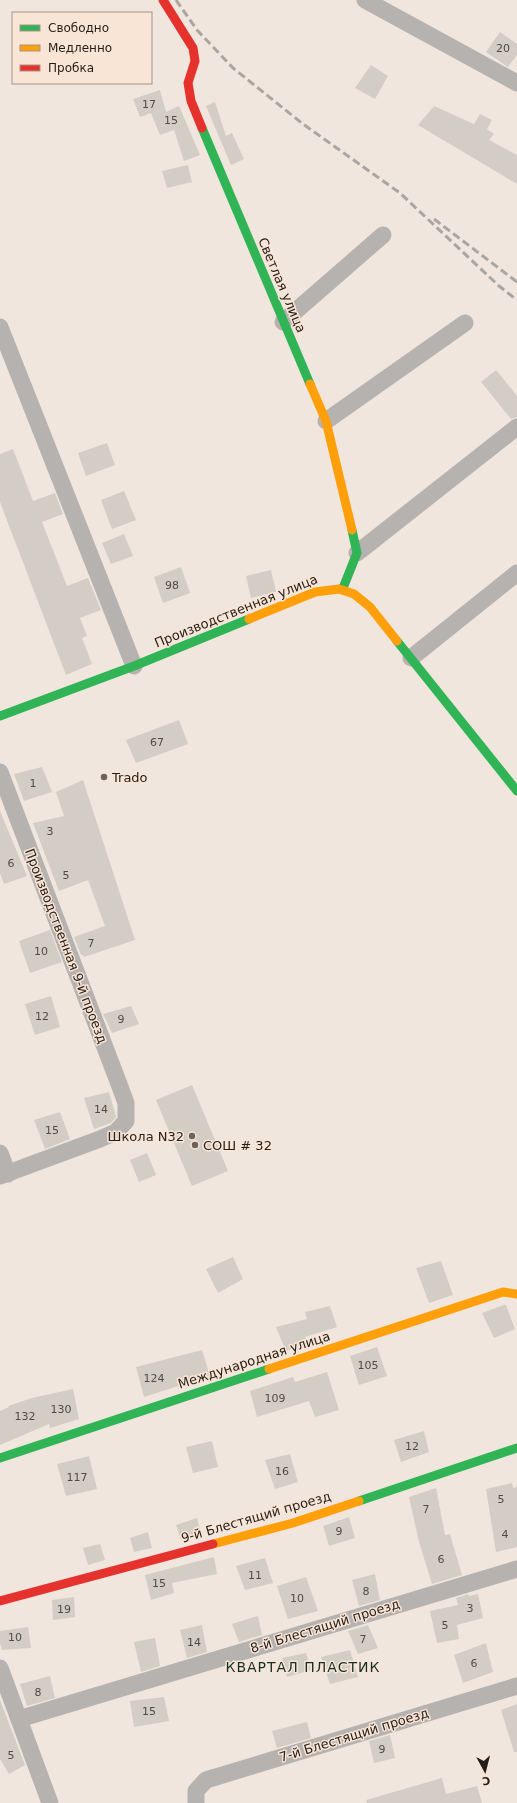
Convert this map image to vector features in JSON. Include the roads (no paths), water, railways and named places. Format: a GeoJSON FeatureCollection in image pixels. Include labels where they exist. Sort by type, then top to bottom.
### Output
{"type":"FeatureCollection","features":[{"type":"Feature","properties":{"kind":"street","name":"Светлая улица"},"geometry":{"type":"LineString","coordinates":[[164,0],[193,48],[196,61],[188,83],[191,101],[326,421],[356,553]]}},
{"type":"Feature","properties":{"kind":"street"},"geometry":{"type":"LineString","coordinates":[[365,0],[517,83]]}},
{"type":"Feature","properties":{"kind":"street"},"geometry":{"type":"LineString","coordinates":[[283,322],[383,235]]}},
{"type":"Feature","properties":{"kind":"street"},"geometry":{"type":"LineString","coordinates":[[326,421],[465,323]]}},
{"type":"Feature","properties":{"kind":"street"},"geometry":{"type":"LineString","coordinates":[[0,327],[134,666]]}},
{"type":"Feature","properties":{"kind":"street"},"geometry":{"type":"LineString","coordinates":[[517,427],[356,553],[343,588],[359,597],[370,607],[517,791]]}},
{"type":"Feature","properties":{"kind":"street"},"geometry":{"type":"LineString","coordinates":[[411,658],[517,574]]}},
{"type":"Feature","properties":{"kind":"street","name":"Производственная улица"},"geometry":{"type":"LineString","coordinates":[[0,716],[134,666],[304,596],[323,590],[343,588]]}},
{"type":"Feature","properties":{"kind":"street","name":"Производственная 9-й проезд"},"geometry":{"type":"LineString","coordinates":[[0,772],[126,1103],[126,1121],[116,1132],[4,1175]]}},
{"type":"Feature","properties":{"kind":"street"},"geometry":{"type":"LineString","coordinates":[[0,1153],[4,1175]]}},
{"type":"Feature","properties":{"kind":"street","name":"Международная улица"},"geometry":{"type":"LineString","coordinates":[[0,1458],[503,1292],[517,1294]]}},
{"type":"Feature","properties":{"kind":"street","name":"9-й Блестящий проезд"},"geometry":{"type":"LineString","coordinates":[[0,1601],[293,1523],[517,1448]]}},
{"type":"Feature","properties":{"kind":"street","name":"8-й Блестящий проезд"},"geometry":{"type":"LineString","coordinates":[[19,1719],[517,1568]]}},
{"type":"Feature","properties":{"kind":"street"},"geometry":{"type":"LineString","coordinates":[[0,1668],[50,1803]]}},
{"type":"Feature","properties":{"kind":"street","name":"7-й Блестящий проезд"},"geometry":{"type":"LineString","coordinates":[[196,1797],[206,1780],[517,1686]]}},
{"type":"Feature","properties":{"kind":"railway"},"geometry":{"type":"LineString","coordinates":[[176,0],[197,30],[233,68],[303,124],[400,193],[499,286],[517,300]]}},
{"type":"Feature","properties":{"kind":"railway"},"geometry":{"type":"LineString","coordinates":[[434,219],[517,282]]}},
{"type":"Feature","properties":{"kind":"place","name":"Trado"},"geometry":{"type":"Point","coordinates":[104,777]}},
{"type":"Feature","properties":{"kind":"place","name":"Школа N32"},"geometry":{"type":"Point","coordinates":[192,1136]}},
{"type":"Feature","properties":{"kind":"place","name":"СОШ # 32"},"geometry":{"type":"Point","coordinates":[195,1145]}},
{"type":"Feature","properties":{"kind":"district","name":"КВАРТАЛ ПЛАСТИК"},"geometry":{"type":"Point","coordinates":[303,1667]}}]}
